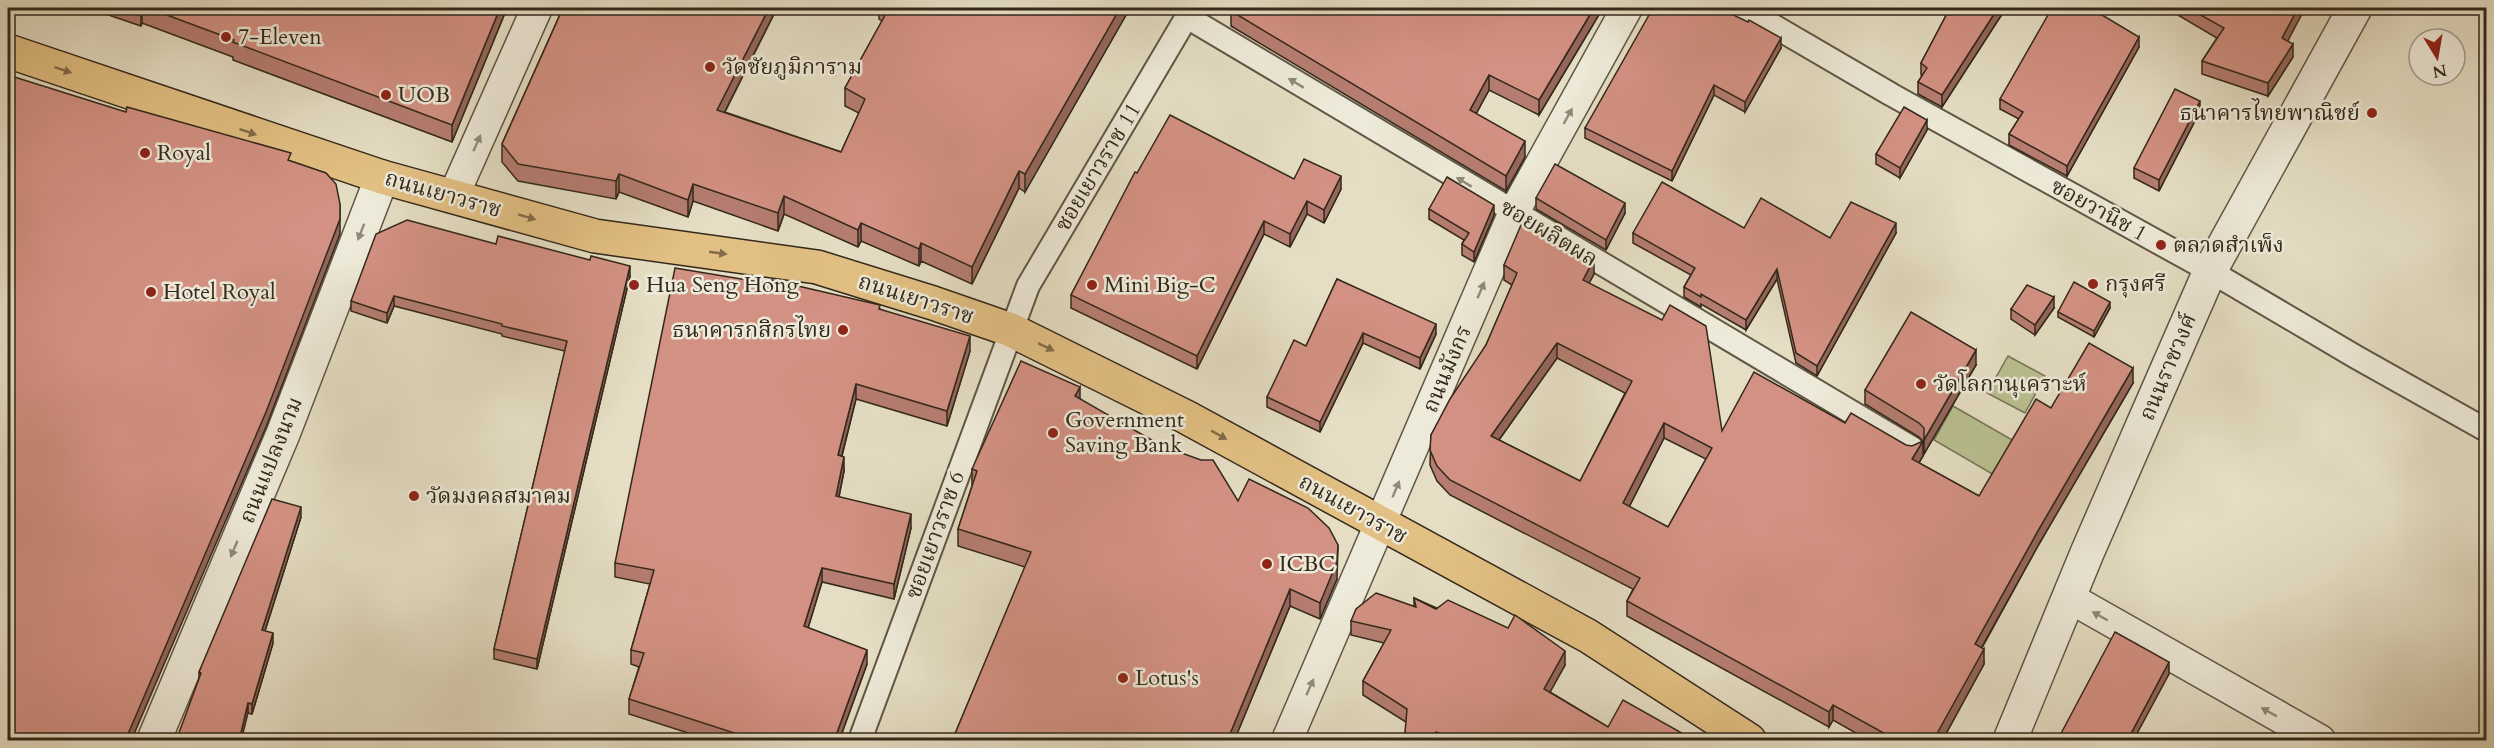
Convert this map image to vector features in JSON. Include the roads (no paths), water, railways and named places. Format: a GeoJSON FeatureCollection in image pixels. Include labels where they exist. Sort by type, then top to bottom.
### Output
{"type":"FeatureCollection","features":[{"type":"Feature","properties":{"kind":"main road","name":"ถนนเยาวราช"},"geometry":{"type":"LineString","coordinates":[[8,51],[382,177],[453,197],[595,236],[817,267],[1011,330],[1186,417],[1588,636],[1749,741]]}},
{"type":"Feature","properties":{"kind":"street"},"geometry":{"type":"LineString","coordinates":[[453,197],[537,8]]}},
{"type":"Feature","properties":{"kind":"street","name":"ถนนมังกร"},"geometry":{"type":"LineString","coordinates":[[1287,741],[1514,212],[1627,8]]}},
{"type":"Feature","properties":{"kind":"street","name":"ซอยวานิช 1"},"geometry":{"type":"LineString","coordinates":[[1743,8],[1892,95],[2210,271],[2356,357],[2487,430]]}},
{"type":"Feature","properties":{"kind":"street","name":"ถนนราชวงศ์"},"geometry":{"type":"LineString","coordinates":[[2010,741],[2068,597],[2210,271],[2355,8]]}},
{"type":"Feature","properties":{"kind":"street","name":"ซอยผลิตผล"},"geometry":{"type":"LineString","coordinates":[[1190,12],[1514,212],[1911,448]]}},
{"type":"Feature","properties":{"kind":"street","name":"ซอยเยาวราช 11"},"geometry":{"type":"LineString","coordinates":[[1011,330],[1028,286],[1190,12]]}},
{"type":"Feature","properties":{"kind":"street","name":"ถนนแปลงนาม"},"geometry":{"type":"LineString","coordinates":[[154,741],[283,434],[382,177]]}},
{"type":"Feature","properties":{"kind":"street","name":"ซอยเยาวราช 6"},"geometry":{"type":"LineString","coordinates":[[860,741],[1011,330]]}},
{"type":"Feature","properties":{"kind":"street"},"geometry":{"type":"LineString","coordinates":[[2068,597],[2320,741]]}},
{"type":"Feature","properties":{"kind":"place","name":"7-Eleven"},"geometry":{"type":"Point","coordinates":[226,37]}},
{"type":"Feature","properties":{"kind":"place","name":"วัดชัยภูมิการาม"},"geometry":{"type":"Point","coordinates":[710,67]}},
{"type":"Feature","properties":{"kind":"place","name":"UOB"},"geometry":{"type":"Point","coordinates":[386,95]}},
{"type":"Feature","properties":{"kind":"place","name":"ธนาคารไทยพาณิชย์"},"geometry":{"type":"Point","coordinates":[2372,113]}},
{"type":"Feature","properties":{"kind":"place","name":"Royal"},"geometry":{"type":"Point","coordinates":[145,153]}},
{"type":"Feature","properties":{"kind":"place","name":"ตลาดสำเพ็ง"},"geometry":{"type":"Point","coordinates":[2161,245]}},
{"type":"Feature","properties":{"kind":"place","name":"กรุงศรี"},"geometry":{"type":"Point","coordinates":[2093,284]}},
{"type":"Feature","properties":{"kind":"place","name":"Hua Seng Hong"},"geometry":{"type":"Point","coordinates":[634,285]}},
{"type":"Feature","properties":{"kind":"place","name":"Mini Big-C"},"geometry":{"type":"Point","coordinates":[1092,285]}},
{"type":"Feature","properties":{"kind":"place","name":"Hotel Royal"},"geometry":{"type":"Point","coordinates":[151,292]}},
{"type":"Feature","properties":{"kind":"place","name":"ธนาคารกสิกรไทย"},"geometry":{"type":"Point","coordinates":[843,330]}},
{"type":"Feature","properties":{"kind":"place","name":"วัดโลกานุเคราะห์"},"geometry":{"type":"Point","coordinates":[1921,384]}},
{"type":"Feature","properties":{"kind":"place","name":"Government Saving Bank"},"geometry":{"type":"Point","coordinates":[1053,433]}},
{"type":"Feature","properties":{"kind":"place","name":"วัดมงคลสมาคม"},"geometry":{"type":"Point","coordinates":[414,496]}},
{"type":"Feature","properties":{"kind":"place","name":"ICBC"},"geometry":{"type":"Point","coordinates":[1267,564]}},
{"type":"Feature","properties":{"kind":"place","name":"Lotus's"},"geometry":{"type":"Point","coordinates":[1123,678]}}]}
